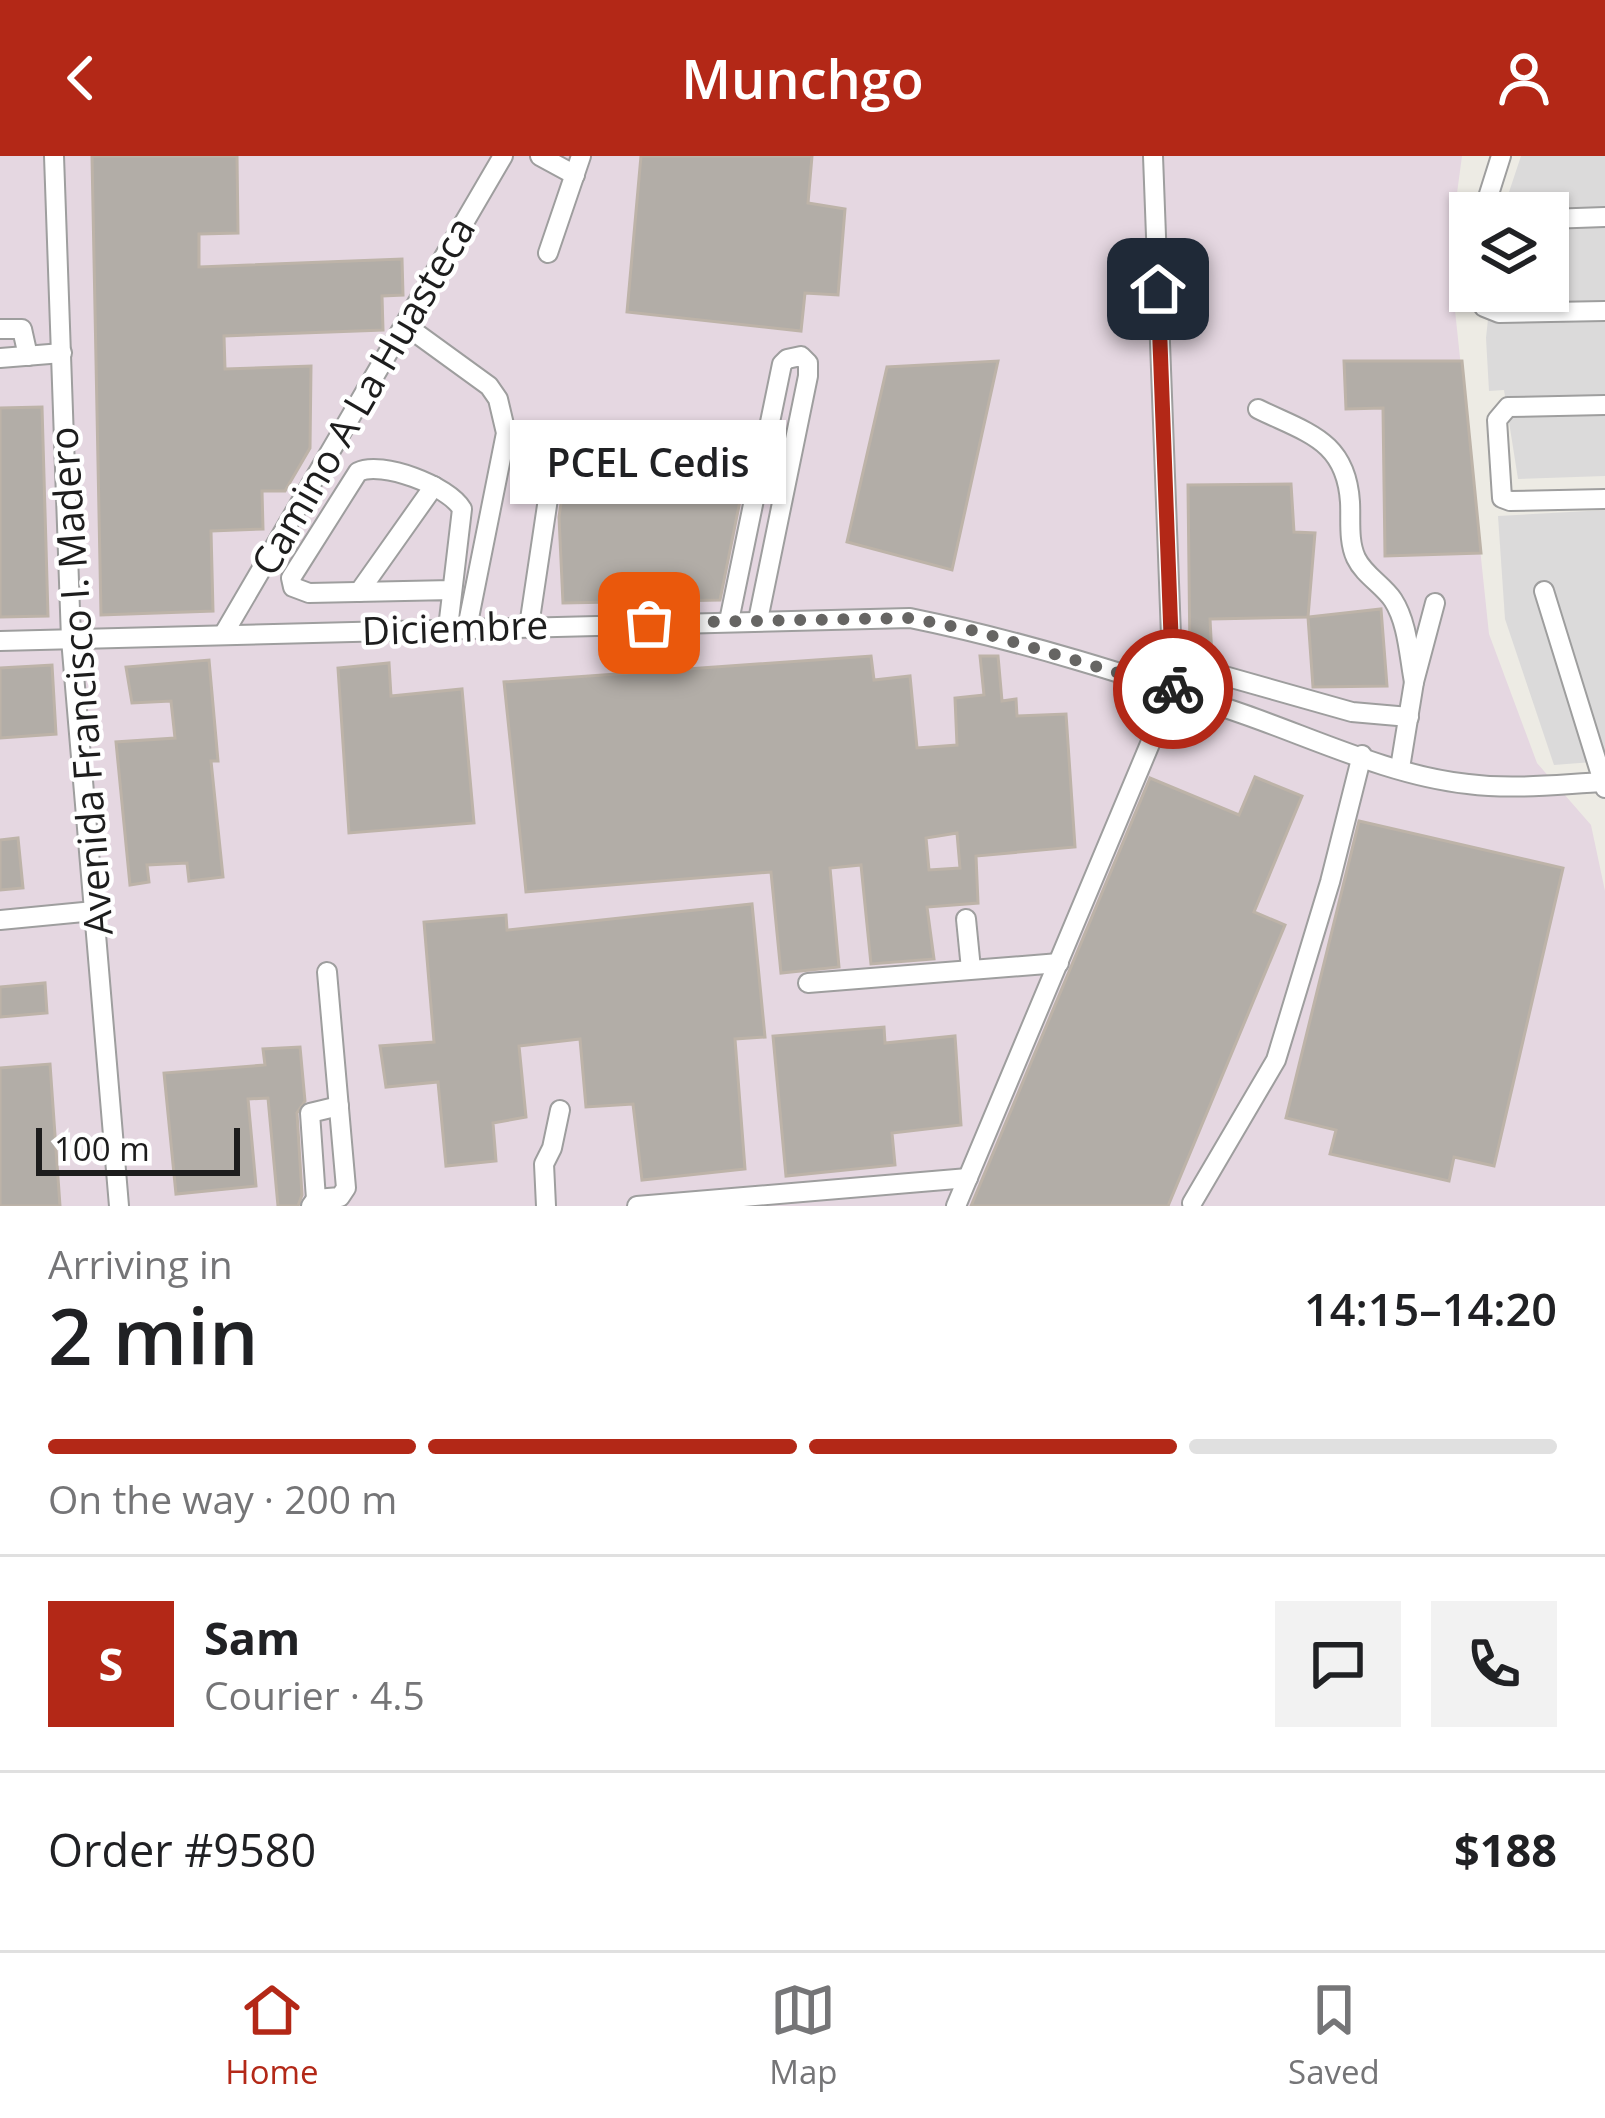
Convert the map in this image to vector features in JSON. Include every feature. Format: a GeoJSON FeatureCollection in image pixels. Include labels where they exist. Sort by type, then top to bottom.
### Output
{"type":"FeatureCollection","features":[{"type":"Feature","properties":{"kind":"street","name":"Avenida Francisco I. Madero"},"geometry":{"type":"LineString","coordinates":[[54,156],[71,639],[119,1206]]}},
{"type":"Feature","properties":{"kind":"street","name":"Camino A La Huasteca"},"geometry":{"type":"LineString","coordinates":[[223,635],[503,156]]}},
{"type":"Feature","properties":{"kind":"street"},"geometry":{"type":"LineString","coordinates":[[540,156],[578,165],[548,253]]}},
{"type":"Feature","properties":{"kind":"street"},"geometry":{"type":"LineString","coordinates":[[956,1206],[1173,689],[1153,156]]}},
{"type":"Feature","properties":{"kind":"street"},"geometry":{"type":"LineString","coordinates":[[1490,192],[1501,156]]}},
{"type":"Feature","properties":{"kind":"street"},"geometry":{"type":"LineString","coordinates":[[1569,218],[1605,217]]}},
{"type":"Feature","properties":{"kind":"street"},"geometry":{"type":"LineString","coordinates":[[1569,312],[1605,311]]}},
{"type":"Feature","properties":{"kind":"street"},"geometry":{"type":"LineString","coordinates":[[1496,312],[1552,312]]}},
{"type":"Feature","properties":{"kind":"street"},"geometry":{"type":"LineString","coordinates":[[405,325],[489,386],[503,414],[506,434],[458,628]]}},
{"type":"Feature","properties":{"kind":"street"},"geometry":{"type":"LineString","coordinates":[[0,329],[22,329],[28,356]]}},
{"type":"Feature","properties":{"kind":"street"},"geometry":{"type":"LineString","coordinates":[[0,358],[62,353]]}},
{"type":"Feature","properties":{"kind":"street"},"geometry":{"type":"LineString","coordinates":[[729,621],[782,364],[801,356],[808,363],[808,376],[758,620]]}},
{"type":"Feature","properties":{"kind":"street"},"geometry":{"type":"LineString","coordinates":[[1605,405],[1508,407],[1497,420],[1502,498],[1605,499]]}},
{"type":"Feature","properties":{"kind":"street"},"geometry":{"type":"LineString","coordinates":[[1258,409],[1325,442],[1338,454],[1349,491],[1352,547],[1358,562],[1394,602],[1414,682]]}},
{"type":"Feature","properties":{"kind":"street"},"geometry":{"type":"LineString","coordinates":[[529,626],[549,492],[556,476],[574,461],[594,455],[727,445]]}},
{"type":"Feature","properties":{"kind":"street"},"geometry":{"type":"LineString","coordinates":[[452,590],[309,593],[293,587],[291,578],[358,472],[379,467],[434,487],[457,499],[462,509],[452,590],[458,628]]}},
{"type":"Feature","properties":{"kind":"street"},"geometry":{"type":"LineString","coordinates":[[359,592],[434,487]]}},
{"type":"Feature","properties":{"kind":"street"},"geometry":{"type":"LineString","coordinates":[[1544,591],[1604,784]]}},
{"type":"Feature","properties":{"kind":"street"},"geometry":{"type":"LineString","coordinates":[[1400,768],[1414,682],[1435,603]]}},
{"type":"Feature","properties":{"kind":"street","name":"Diciembre"},"geometry":{"type":"LineString","coordinates":[[0,641],[910,618],[976,631],[1173,689],[1400,768],[1462,784],[1604,784]]}},
{"type":"Feature","properties":{"kind":"street"},"geometry":{"type":"LineString","coordinates":[[1221,675],[1352,712],[1409,717]]}},
{"type":"Feature","properties":{"kind":"street"},"geometry":{"type":"LineString","coordinates":[[1192,1203],[1276,1060],[1330,882],[1362,755]]}},
{"type":"Feature","properties":{"kind":"street"},"geometry":{"type":"LineString","coordinates":[[0,920],[94,911]]}},
{"type":"Feature","properties":{"kind":"street"},"geometry":{"type":"LineString","coordinates":[[967,920],[971,970]]}},
{"type":"Feature","properties":{"kind":"street"},"geometry":{"type":"LineString","coordinates":[[808,982],[1059,962]]}},
{"type":"Feature","properties":{"kind":"street"},"geometry":{"type":"LineString","coordinates":[[327,972],[339,1106],[346,1194],[314,1203],[310,1113],[339,1106]]}},
{"type":"Feature","properties":{"kind":"street"},"geometry":{"type":"LineString","coordinates":[[546,1206],[544,1164],[560,1110]]}},
{"type":"Feature","properties":{"kind":"street"},"geometry":{"type":"LineString","coordinates":[[637,1206],[796,1200],[968,1178]]}},
{"type":"Feature","properties":{"kind":"shaded area"},"geometry":{"type":"Polygon","coordinates":[[[0,156],[1462,156],[1457,192],[1449,192],[1449,312],[1455,312],[1489,634],[1537,763],[1591,825],[1605,891],[1605,1206],[0,1206],[0,156]]]}},
{"type":"Feature","properties":{"kind":"shaded area"},"geometry":{"type":"Polygon","coordinates":[[[1521,156],[1605,156],[1605,476],[1518,479],[1504,390],[1489,391],[1489,312],[1569,312],[1569,192],[1509,192],[1521,156]]]}},
{"type":"Feature","properties":{"kind":"shaded area"},"geometry":{"type":"Polygon","coordinates":[[[1605,510],[1605,761],[1554,765],[1505,619],[1498,516],[1605,510]]]}},
{"type":"Feature","properties":{"kind":"building"},"geometry":{"type":"Polygon","coordinates":[[[92,156],[237,156],[238,233],[199,234],[199,267],[402,259],[403,295],[382,296],[383,330],[224,336],[225,369],[311,366],[310,448],[285,491],[262,491],[263,529],[211,531],[213,611],[101,615],[92,156]]]}},
{"type":"Feature","properties":{"kind":"building"},"geometry":{"type":"Polygon","coordinates":[[[641,156],[812,156],[808,203],[845,209],[838,295],[805,293],[801,331],[627,312],[641,156]]]}},
{"type":"Feature","properties":{"kind":"building"},"geometry":{"type":"Polygon","coordinates":[[[998,361],[952,570],[847,542],[887,367],[998,361]]]}},
{"type":"Feature","properties":{"kind":"building"},"geometry":{"type":"Polygon","coordinates":[[[1344,361],[1462,361],[1481,553],[1385,556],[1383,408],[1346,409],[1344,361]]]}},
{"type":"Feature","properties":{"kind":"building"},"geometry":{"type":"Polygon","coordinates":[[[42,407],[48,616],[0,617],[0,408],[42,407]]]}},
{"type":"Feature","properties":{"kind":"building"},"geometry":{"type":"Polygon","coordinates":[[[744,481],[720,600],[563,603],[559,517],[569,485],[744,481]]]}},
{"type":"Feature","properties":{"kind":"building"},"geometry":{"type":"Polygon","coordinates":[[[1291,484],[1294,532],[1315,533],[1308,617],[1210,619],[1212,658],[1190,657],[1188,485],[1291,484]]]}},
{"type":"Feature","properties":{"kind":"building"},"geometry":{"type":"Polygon","coordinates":[[[1381,609],[1387,686],[1313,687],[1308,617],[1381,609]]]}},
{"type":"Feature","properties":{"kind":"building"},"geometry":{"type":"Polygon","coordinates":[[[871,656],[874,680],[910,676],[917,748],[957,745],[955,698],[984,695],[980,656],[998,656],[1002,701],[1016,699],[1017,716],[1066,714],[1075,847],[976,856],[978,903],[927,907],[934,959],[871,964],[861,865],[830,868],[839,967],[781,973],[771,872],[526,892],[504,682],[871,656]],[[957,833],[926,838],[929,870],[960,868],[957,833]]]}},
{"type":"Feature","properties":{"kind":"building"},"geometry":{"type":"Polygon","coordinates":[[[209,660],[218,761],[211,761],[223,877],[189,881],[187,863],[147,865],[149,882],[130,885],[116,742],[175,738],[171,701],[132,703],[126,667],[209,660]]]}},
{"type":"Feature","properties":{"kind":"building"},"geometry":{"type":"Polygon","coordinates":[[[389,663],[391,696],[462,689],[474,823],[349,833],[338,668],[389,663]]]}},
{"type":"Feature","properties":{"kind":"building"},"geometry":{"type":"Polygon","coordinates":[[[52,665],[56,734],[0,738],[0,668],[52,665]]]}},
{"type":"Feature","properties":{"kind":"building"},"geometry":{"type":"Polygon","coordinates":[[[1255,777],[1302,796],[1254,912],[1285,925],[1168,1206],[971,1206],[1150,778],[1239,815],[1255,777]]]}},
{"type":"Feature","properties":{"kind":"building"},"geometry":{"type":"Polygon","coordinates":[[[1359,821],[1563,868],[1494,1166],[1454,1157],[1449,1181],[1330,1154],[1336,1130],[1286,1118],[1359,821]]]}},
{"type":"Feature","properties":{"kind":"building"},"geometry":{"type":"Polygon","coordinates":[[[18,838],[23,888],[0,890],[0,840],[18,838]]]}},
{"type":"Feature","properties":{"kind":"building"},"geometry":{"type":"Polygon","coordinates":[[[752,904],[765,1037],[735,1039],[745,1169],[642,1180],[633,1104],[586,1107],[580,1039],[519,1046],[526,1117],[493,1123],[496,1161],[446,1166],[438,1082],[386,1087],[380,1046],[434,1042],[424,922],[506,915],[507,930],[752,904]]]}},
{"type":"Feature","properties":{"kind":"building"},"geometry":{"type":"Polygon","coordinates":[[[45,983],[47,1013],[0,1017],[0,987],[45,983]]]}},
{"type":"Feature","properties":{"kind":"building"},"geometry":{"type":"Polygon","coordinates":[[[884,1027],[885,1043],[955,1036],[961,1125],[892,1133],[895,1165],[786,1176],[773,1036],[884,1027]]]}},
{"type":"Feature","properties":{"kind":"building"},"geometry":{"type":"Polygon","coordinates":[[[300,1047],[305,1101],[297,1113],[302,1195],[298,1206],[278,1206],[268,1098],[248,1099],[256,1186],[176,1194],[164,1073],[265,1065],[263,1049],[300,1047]]]}},
{"type":"Feature","properties":{"kind":"building"},"geometry":{"type":"Polygon","coordinates":[[[50,1064],[60,1206],[0,1206],[0,1068],[50,1064]]]}},
{"type":"Feature","properties":{"kind":"way so far"},"geometry":{"type":"LineString","coordinates":[[649,623],[910,618],[976,631],[1173,689]]}},
{"type":"Feature","properties":{"kind":"place","name":"PCEL Cedis"},"geometry":{"type":"Point","coordinates":[649,623]}},
{"type":"Feature","properties":{"kind":"route"},"geometry":{"type":"LineString","coordinates":[[1158,289],[1173,689]]}}]}
